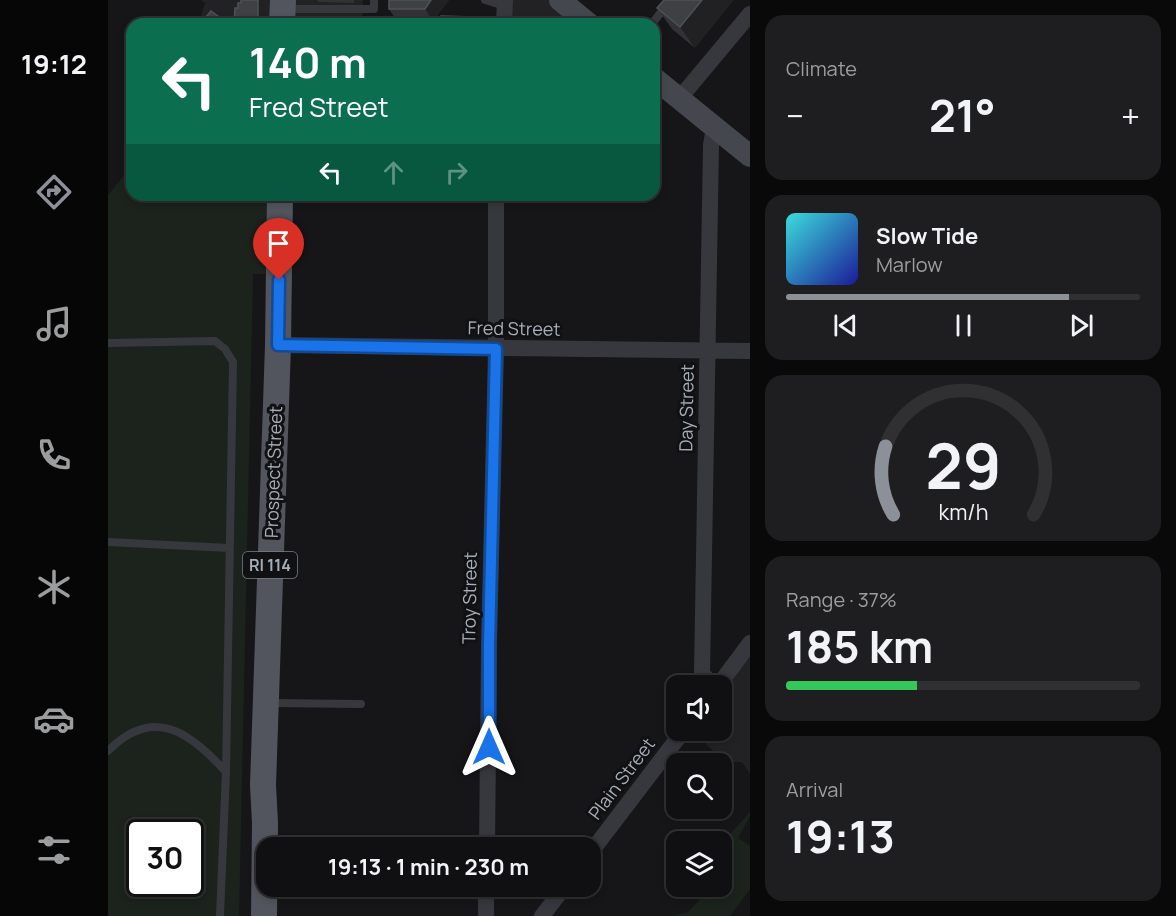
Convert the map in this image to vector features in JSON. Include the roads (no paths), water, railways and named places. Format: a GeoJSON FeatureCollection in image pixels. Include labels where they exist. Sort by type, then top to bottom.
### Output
{"type":"FeatureCollection","features":[{"type":"Feature","properties":{"kind":"main road"},"geometry":{"type":"LineString","coordinates":[[561,0],[582,18]]}},
{"type":"Feature","properties":{"kind":"main road"},"geometry":{"type":"LineString","coordinates":[[660,83],[750,156]]}},
{"type":"Feature","properties":{"kind":"main road","name":"Prospect Street"},"geometry":{"type":"LineString","coordinates":[[264,916],[266,823],[264,785],[278,345],[280,201]]}},
{"type":"Feature","properties":{"kind":"street"},"geometry":{"type":"LineString","coordinates":[[504,18],[505,3]]}},
{"type":"Feature","properties":{"kind":"street"},"geometry":{"type":"LineString","coordinates":[[679,99],[750,14]]}},
{"type":"Feature","properties":{"kind":"street","name":"Day Street"},"geometry":{"type":"LineString","coordinates":[[703,675],[711,145],[714,127]]}},
{"type":"Feature","properties":{"kind":"street","name":"Troy Street"},"geometry":{"type":"LineString","coordinates":[[487,837],[496,349],[496,201]]}},
{"type":"Feature","properties":{"kind":"street","name":"Fred Street"},"geometry":{"type":"LineString","coordinates":[[278,345],[750,351]]}},
{"type":"Feature","properties":{"kind":"street"},"geometry":{"type":"LineString","coordinates":[[726,675],[750,643]]}},
{"type":"Feature","properties":{"kind":"street","name":"Plain Street"},"geometry":{"type":"LineString","coordinates":[[601,839],[676,741]]}},
{"type":"Feature","properties":{"kind":"street"},"geometry":{"type":"LineString","coordinates":[[486,897],[486,916]]}},
{"type":"Feature","properties":{"kind":"street"},"geometry":{"type":"LineString","coordinates":[[542,916],[557,897]]}},
{"type":"Feature","properties":{"kind":"lane"},"geometry":{"type":"LineString","coordinates":[[283,11],[374,9],[374,0]]}},
{"type":"Feature","properties":{"kind":"lane"},"geometry":{"type":"LineString","coordinates":[[485,0],[505,3]]}},
{"type":"Feature","properties":{"kind":"lane"},"geometry":{"type":"LineString","coordinates":[[656,18],[670,0]]}},
{"type":"Feature","properties":{"kind":"lane"},"geometry":{"type":"LineString","coordinates":[[108,343],[215,341],[225,349],[233,362],[226,772],[220,916]]}},
{"type":"Feature","properties":{"kind":"lane"},"geometry":{"type":"LineString","coordinates":[[108,542],[230,548]]}},
{"type":"Feature","properties":{"kind":"lane"},"geometry":{"type":"LineString","coordinates":[[266,703],[361,704]]}},
{"type":"Feature","properties":{"kind":"lane"},"geometry":{"type":"LineString","coordinates":[[108,751],[138,730],[154,726],[168,727],[180,731],[197,743],[226,772]]}}]}
